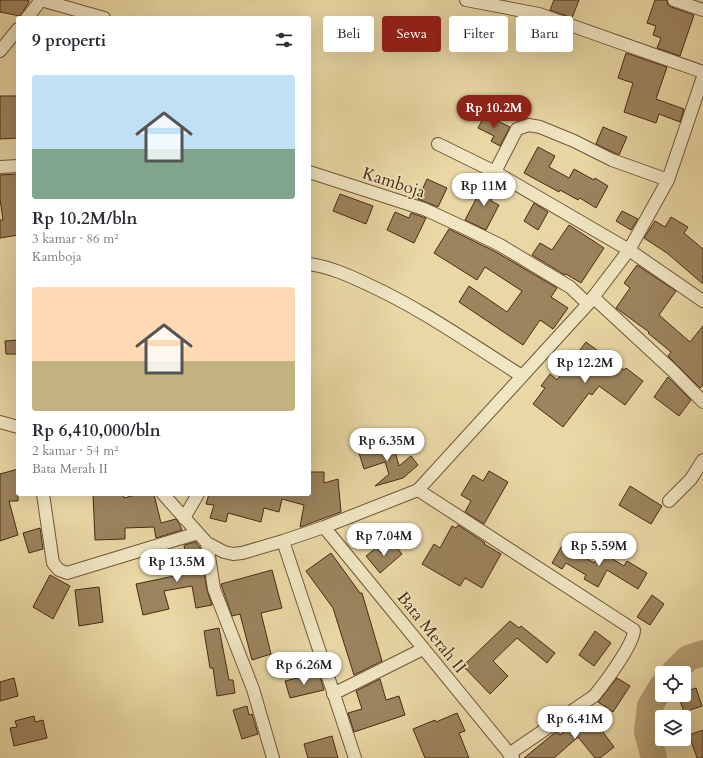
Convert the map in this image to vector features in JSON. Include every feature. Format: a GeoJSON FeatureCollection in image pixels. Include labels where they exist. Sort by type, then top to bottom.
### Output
{"type":"FeatureCollection","features":[{"type":"Feature","properties":{"kind":"street"},"geometry":{"type":"LineString","coordinates":[[29,16],[41,0],[87,15]]}},
{"type":"Feature","properties":{"kind":"street"},"geometry":{"type":"LineString","coordinates":[[466,0],[539,14],[703,72]]}},
{"type":"Feature","properties":{"kind":"street"},"geometry":{"type":"LineString","coordinates":[[674,0],[703,10]]}},
{"type":"Feature","properties":{"kind":"street"},"geometry":{"type":"LineString","coordinates":[[0,51],[16,31]]}},
{"type":"Feature","properties":{"kind":"street"},"geometry":{"type":"LineString","coordinates":[[165,496],[207,543],[220,550],[233,554],[242,553],[283,541],[324,527],[418,490],[591,301],[629,250],[668,180],[703,77]]}},
{"type":"Feature","properties":{"kind":"street"},"geometry":{"type":"LineString","coordinates":[[495,172],[517,129],[529,125],[540,127],[574,140],[612,160],[668,180]]}},
{"type":"Feature","properties":{"kind":"street"},"geometry":{"type":"LineString","coordinates":[[438,144],[495,172],[629,250],[703,301]]}},
{"type":"Feature","properties":{"kind":"street"},"geometry":{"type":"LineString","coordinates":[[0,167],[16,166]]}},
{"type":"Feature","properties":{"kind":"street","name":"Kamboja"},"geometry":{"type":"LineString","coordinates":[[311,173],[424,209],[500,245],[591,301],[673,371],[703,402]]}},
{"type":"Feature","properties":{"kind":"street"},"geometry":{"type":"LineString","coordinates":[[311,264],[336,270],[394,296],[522,376]]}},
{"type":"Feature","properties":{"kind":"street"},"geometry":{"type":"LineString","coordinates":[[0,422],[16,426]]}},
{"type":"Feature","properties":{"kind":"street"},"geometry":{"type":"LineString","coordinates":[[669,501],[691,480],[703,460]]}},
{"type":"Feature","properties":{"kind":"street"},"geometry":{"type":"LineString","coordinates":[[418,490],[634,630],[631,641],[594,696],[511,756]]}},
{"type":"Feature","properties":{"kind":"street"},"geometry":{"type":"LineString","coordinates":[[43,496],[53,563],[59,570],[67,573],[198,533]]}},
{"type":"Feature","properties":{"kind":"street"},"geometry":{"type":"LineString","coordinates":[[184,518],[197,496]]}},
{"type":"Feature","properties":{"kind":"street","name":"Bata Merah II"},"geometry":{"type":"LineString","coordinates":[[324,527],[511,756]]}},
{"type":"Feature","properties":{"kind":"street"},"geometry":{"type":"LineString","coordinates":[[283,541],[355,758]]}},
{"type":"Feature","properties":{"kind":"street"},"geometry":{"type":"LineString","coordinates":[[207,543],[214,589],[253,689],[273,758]]}},
{"type":"Feature","properties":{"kind":"street"},"geometry":{"type":"LineString","coordinates":[[333,694],[423,649]]}},
{"type":"Feature","properties":{"kind":"building"},"geometry":{"type":"Polygon","coordinates":[[[0,0],[29,0],[20,16],[0,12],[0,0]]]}},
{"type":"Feature","properties":{"kind":"building"},"geometry":{"type":"Polygon","coordinates":[[[554,0],[579,0],[573,16],[566,16],[550,10],[554,0]]]}},
{"type":"Feature","properties":{"kind":"building"},"geometry":{"type":"Polygon","coordinates":[[[655,0],[667,0],[668,5],[671,7],[694,15],[680,56],[657,48],[661,38],[653,35],[656,26],[647,23],[655,0]]]}},
{"type":"Feature","properties":{"kind":"building"},"geometry":{"type":"Polygon","coordinates":[[[626,53],[667,67],[656,99],[684,109],[680,122],[659,114],[656,123],[624,112],[633,83],[618,78],[626,53]]]}},
{"type":"Feature","properties":{"kind":"building"},"geometry":{"type":"Polygon","coordinates":[[[0,96],[16,96],[16,138],[0,139],[0,96]]]}},
{"type":"Feature","properties":{"kind":"building"},"geometry":{"type":"Polygon","coordinates":[[[485,115],[510,127],[500,146],[491,141],[494,136],[478,128],[485,115]]]}},
{"type":"Feature","properties":{"kind":"building"},"geometry":{"type":"Polygon","coordinates":[[[603,127],[627,137],[619,155],[596,144],[603,127]]]}},
{"type":"Feature","properties":{"kind":"building"},"geometry":{"type":"Polygon","coordinates":[[[538,147],[555,156],[549,167],[569,178],[574,169],[594,180],[595,178],[608,186],[596,208],[580,198],[578,200],[560,190],[559,192],[524,173],[538,147]]]}},
{"type":"Feature","properties":{"kind":"building"},"geometry":{"type":"Polygon","coordinates":[[[16,174],[16,235],[0,238],[0,220],[3,220],[0,199],[0,175],[16,174]]]}},
{"type":"Feature","properties":{"kind":"building"},"geometry":{"type":"Polygon","coordinates":[[[427,179],[447,188],[438,207],[418,199],[427,179]]]}},
{"type":"Feature","properties":{"kind":"building"},"geometry":{"type":"Polygon","coordinates":[[[486,180],[499,187],[491,201],[499,205],[486,230],[465,220],[486,180]]]}},
{"type":"Feature","properties":{"kind":"building"},"geometry":{"type":"Polygon","coordinates":[[[340,194],[373,206],[366,224],[333,211],[340,194]]]}},
{"type":"Feature","properties":{"kind":"building"},"geometry":{"type":"Polygon","coordinates":[[[534,203],[548,212],[538,230],[524,221],[534,203]]]}},
{"type":"Feature","properties":{"kind":"building"},"geometry":{"type":"Polygon","coordinates":[[[622,211],[638,219],[631,230],[616,221],[622,211]]]}},
{"type":"Feature","properties":{"kind":"building"},"geometry":{"type":"Polygon","coordinates":[[[395,212],[409,218],[411,213],[426,218],[414,243],[387,230],[395,212]]]}},
{"type":"Feature","properties":{"kind":"building"},"geometry":{"type":"Polygon","coordinates":[[[671,217],[688,227],[684,233],[703,249],[703,284],[667,253],[644,238],[655,221],[665,227],[671,217]]]}},
{"type":"Feature","properties":{"kind":"building"},"geometry":{"type":"Polygon","coordinates":[[[569,225],[604,248],[581,283],[532,255],[540,243],[552,250],[569,225]]]}},
{"type":"Feature","properties":{"kind":"building"},"geometry":{"type":"Polygon","coordinates":[[[449,229],[496,252],[557,288],[551,297],[568,308],[553,329],[540,320],[523,345],[459,302],[469,286],[507,312],[522,291],[485,267],[477,280],[434,253],[449,229]]]}},
{"type":"Feature","properties":{"kind":"building"},"geometry":{"type":"Polygon","coordinates":[[[637,265],[676,291],[659,315],[690,342],[703,326],[703,385],[700,388],[668,356],[671,352],[648,333],[649,332],[616,308],[630,288],[624,283],[637,265]]]}},
{"type":"Feature","properties":{"kind":"building"},"geometry":{"type":"Polygon","coordinates":[[[16,340],[16,354],[6,354],[5,341],[16,340]]]}},
{"type":"Feature","properties":{"kind":"building"},"geometry":{"type":"Polygon","coordinates":[[[586,342],[624,370],[626,368],[643,381],[625,405],[599,386],[592,395],[589,393],[563,427],[533,404],[545,388],[541,386],[550,374],[557,380],[586,342]]]}},
{"type":"Feature","properties":{"kind":"building"},"geometry":{"type":"Polygon","coordinates":[[[668,377],[691,400],[679,416],[654,397],[668,377]]]}},
{"type":"Feature","properties":{"kind":"building"},"geometry":{"type":"Polygon","coordinates":[[[377,444],[379,449],[393,444],[399,466],[411,456],[418,465],[403,478],[375,486],[389,474],[385,462],[364,469],[358,450],[377,444]]]}},
{"type":"Feature","properties":{"kind":"building"},"geometry":{"type":"Polygon","coordinates":[[[16,470],[16,496],[18,496],[18,501],[9,501],[18,535],[0,541],[0,474],[16,470]]]}},
{"type":"Feature","properties":{"kind":"building"},"geometry":{"type":"Polygon","coordinates":[[[489,471],[508,482],[484,524],[465,512],[471,501],[461,495],[473,475],[483,481],[489,471]]]}},
{"type":"Feature","properties":{"kind":"building"},"geometry":{"type":"Polygon","coordinates":[[[311,472],[324,472],[324,483],[338,479],[341,512],[300,527],[304,505],[282,499],[279,512],[264,508],[261,522],[228,513],[226,522],[210,518],[214,505],[206,504],[208,496],[311,496],[311,472]]]}},
{"type":"Feature","properties":{"kind":"building"},"geometry":{"type":"Polygon","coordinates":[[[630,486],[662,506],[651,524],[619,505],[630,486]]]}},
{"type":"Feature","properties":{"kind":"building"},"geometry":{"type":"Polygon","coordinates":[[[93,496],[124,496],[124,498],[132,496],[154,496],[161,523],[176,519],[182,530],[156,538],[154,527],[125,528],[125,539],[95,540],[93,496]]]}},
{"type":"Feature","properties":{"kind":"building"},"geometry":{"type":"Polygon","coordinates":[[[458,525],[485,543],[484,544],[501,554],[482,588],[465,578],[460,586],[422,564],[434,544],[440,548],[452,526],[456,528],[458,525]]]}},
{"type":"Feature","properties":{"kind":"building"},"geometry":{"type":"Polygon","coordinates":[[[40,528],[43,549],[29,553],[23,533],[40,528]]]}},
{"type":"Feature","properties":{"kind":"building"},"geometry":{"type":"Polygon","coordinates":[[[196,542],[200,547],[207,590],[212,605],[196,608],[192,586],[164,591],[169,609],[143,615],[136,584],[179,575],[176,561],[186,559],[184,545],[196,542]]]}},
{"type":"Feature","properties":{"kind":"building"},"geometry":{"type":"Polygon","coordinates":[[[393,543],[402,554],[380,573],[366,556],[376,548],[381,553],[393,543]]]}},
{"type":"Feature","properties":{"kind":"building"},"geometry":{"type":"Polygon","coordinates":[[[563,544],[594,563],[601,552],[624,566],[627,561],[647,573],[638,589],[607,570],[598,587],[584,579],[586,575],[566,563],[562,569],[552,563],[563,544]]]}},
{"type":"Feature","properties":{"kind":"building"},"geometry":{"type":"Polygon","coordinates":[[[331,553],[360,593],[362,593],[382,661],[354,675],[333,608],[306,571],[331,553]]]}},
{"type":"Feature","properties":{"kind":"building"},"geometry":{"type":"Polygon","coordinates":[[[272,570],[282,608],[261,613],[271,654],[252,660],[240,614],[232,616],[221,584],[272,570]]]}},
{"type":"Feature","properties":{"kind":"building"},"geometry":{"type":"Polygon","coordinates":[[[50,575],[70,586],[53,619],[33,607],[50,575]]]}},
{"type":"Feature","properties":{"kind":"building"},"geometry":{"type":"Polygon","coordinates":[[[99,587],[103,622],[79,626],[75,590],[99,587]]]}},
{"type":"Feature","properties":{"kind":"building"},"geometry":{"type":"Polygon","coordinates":[[[652,595],[664,604],[650,625],[637,617],[652,595]]]}},
{"type":"Feature","properties":{"kind":"building"},"geometry":{"type":"Polygon","coordinates":[[[510,621],[519,628],[521,626],[555,653],[547,663],[517,638],[493,661],[508,676],[490,694],[463,666],[510,621]]]}},
{"type":"Feature","properties":{"kind":"building"},"geometry":{"type":"Polygon","coordinates":[[[219,628],[229,680],[233,680],[235,693],[217,696],[213,668],[210,668],[204,631],[219,628]]]}},
{"type":"Feature","properties":{"kind":"building"},"geometry":{"type":"Polygon","coordinates":[[[595,631],[611,643],[594,666],[579,655],[595,631]]]}},
{"type":"Feature","properties":{"kind":"building"},"geometry":{"type":"Polygon","coordinates":[[[319,673],[324,690],[290,698],[285,681],[319,673]]]}},
{"type":"Feature","properties":{"kind":"building"},"geometry":{"type":"Polygon","coordinates":[[[14,678],[18,696],[0,701],[0,682],[14,678]]]}},
{"type":"Feature","properties":{"kind":"building"},"geometry":{"type":"Polygon","coordinates":[[[617,678],[630,686],[613,712],[598,702],[617,678]]]}},
{"type":"Feature","properties":{"kind":"building"},"geometry":{"type":"Polygon","coordinates":[[[380,679],[386,700],[399,696],[405,715],[354,732],[348,713],[362,709],[356,691],[380,679]]]}},
{"type":"Feature","properties":{"kind":"building"},"geometry":{"type":"Polygon","coordinates":[[[696,688],[702,706],[690,710],[683,710],[680,702],[691,702],[691,690],[696,688]]]}},
{"type":"Feature","properties":{"kind":"building"},"geometry":{"type":"Polygon","coordinates":[[[247,706],[249,715],[252,714],[258,734],[242,739],[233,710],[247,706]]]}},
{"type":"Feature","properties":{"kind":"building"},"geometry":{"type":"Polygon","coordinates":[[[588,712],[614,747],[600,758],[595,758],[578,737],[554,758],[524,758],[557,731],[560,735],[588,712]]]}},
{"type":"Feature","properties":{"kind":"building"},"geometry":{"type":"Polygon","coordinates":[[[457,713],[465,731],[459,733],[469,758],[425,758],[413,729],[435,720],[436,722],[457,713]]]}},
{"type":"Feature","properties":{"kind":"building"},"geometry":{"type":"Polygon","coordinates":[[[34,716],[35,722],[43,720],[47,738],[14,746],[10,728],[17,727],[15,721],[34,716]]]}},
{"type":"Feature","properties":{"kind":"building"},"geometry":{"type":"Polygon","coordinates":[[[703,730],[703,758],[697,758],[691,741],[691,734],[703,730]]]}},
{"type":"Feature","properties":{"kind":"building"},"geometry":{"type":"Polygon","coordinates":[[[332,736],[338,758],[308,758],[304,744],[332,736]]]}},
{"type":"Feature","properties":{"kind":"waterway"},"geometry":{"type":"LineString","coordinates":[[680,666],[688,658],[703,653]]}},
{"type":"Feature","properties":{"kind":"waterway"},"geometry":{"type":"LineString","coordinates":[[654,758],[647,732],[650,706],[655,698]]}}]}
